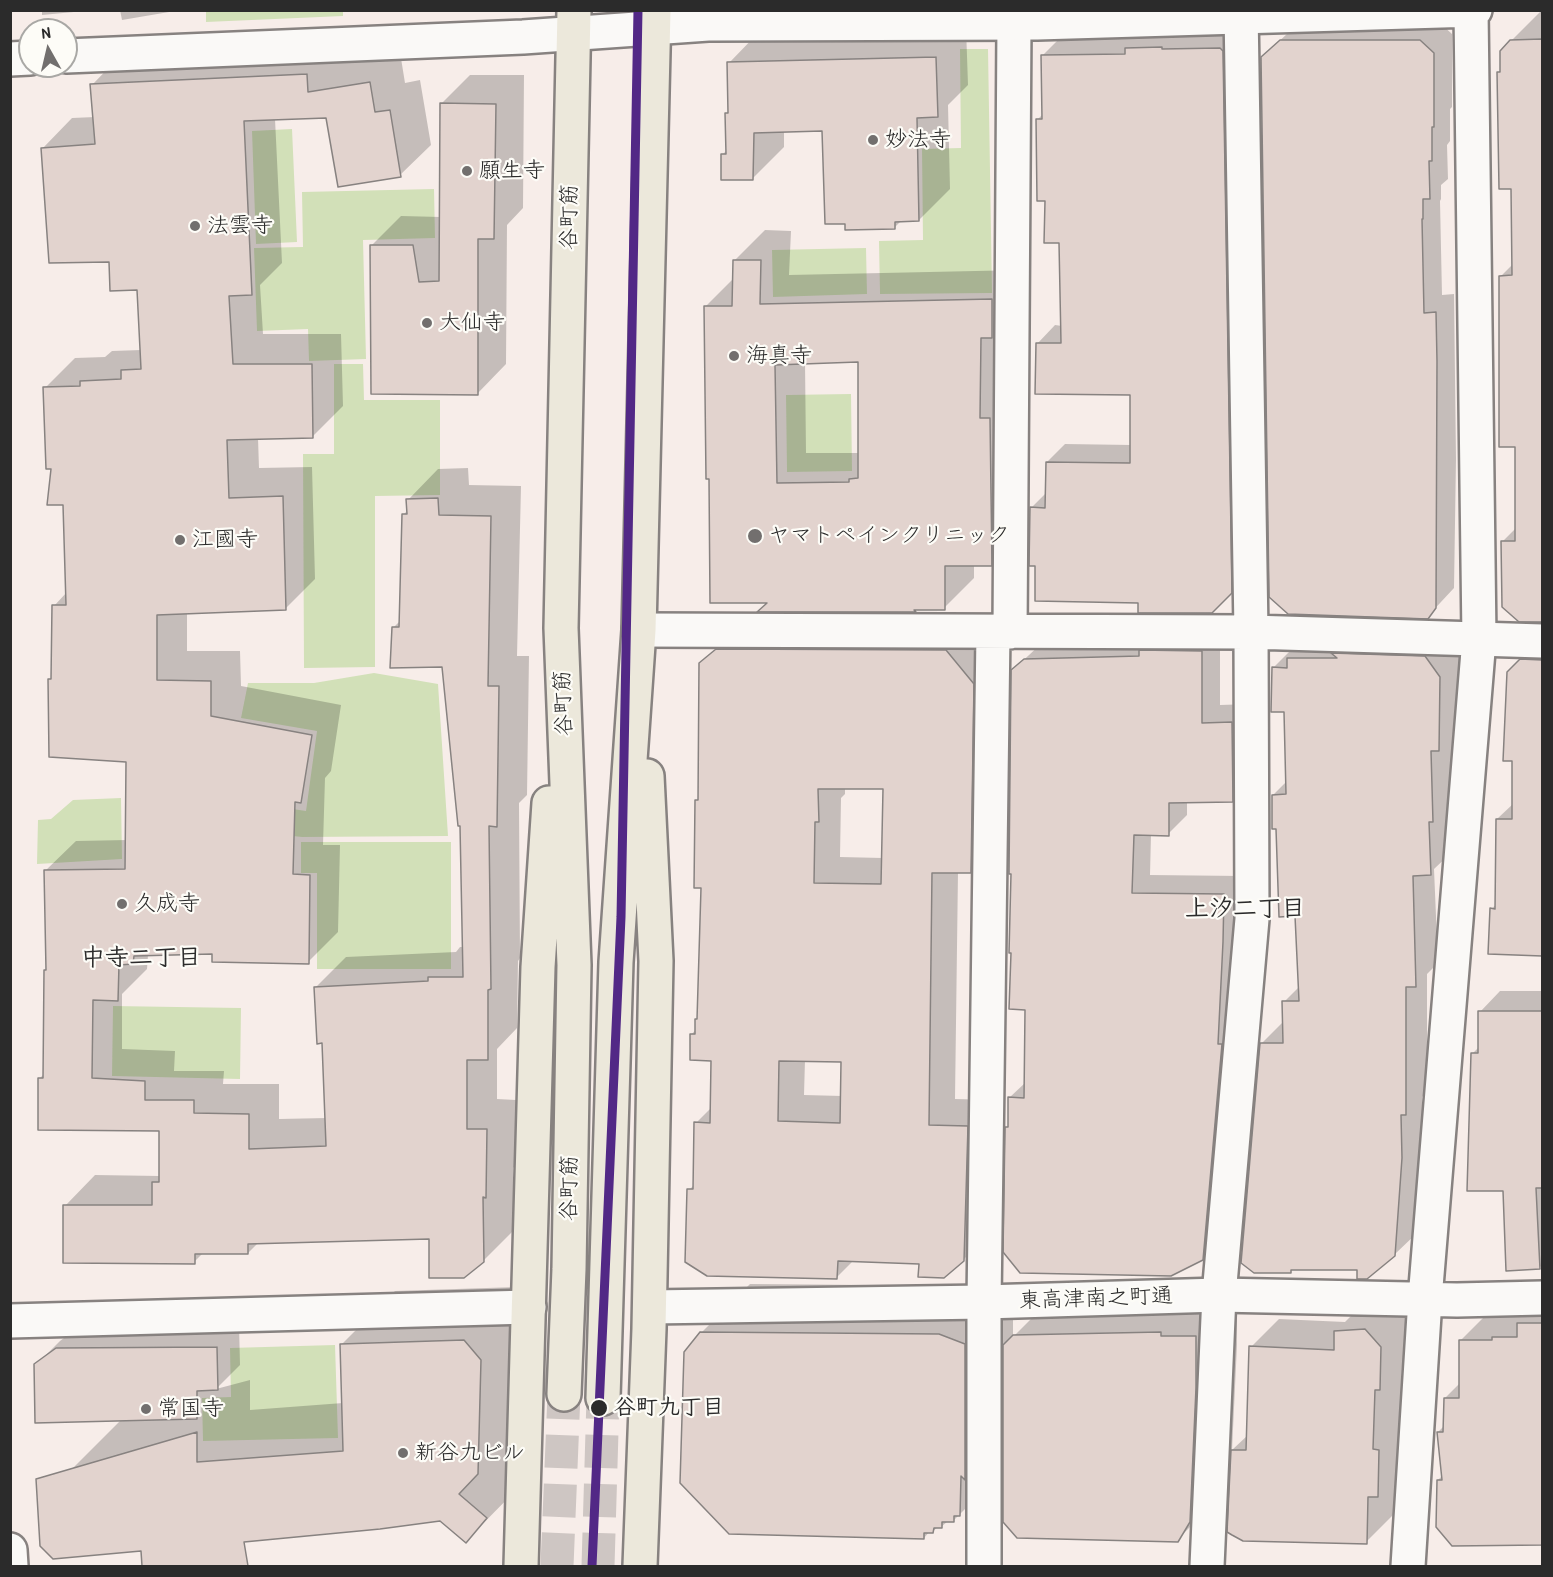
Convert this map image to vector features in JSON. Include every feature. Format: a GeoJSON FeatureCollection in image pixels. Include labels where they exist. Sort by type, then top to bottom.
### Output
{"type":"FeatureCollection","features":[{"type":"Feature","properties":{"kind":"main road","name":"谷町筋"},"geometry":{"type":"LineString","coordinates":[[603,1398],[616,962],[639,630],[654,19]]}},
{"type":"Feature","properties":{"kind":"main road","name":"谷町筋"},"geometry":{"type":"LineString","coordinates":[[564,1394],[569,1269],[574,965],[561,628],[574,22]]}},
{"type":"Feature","properties":{"kind":"main road"},"geometry":{"type":"LineString","coordinates":[[521,1566],[538,967],[561,628]]}},
{"type":"Feature","properties":{"kind":"main road"},"geometry":{"type":"LineString","coordinates":[[639,630],[656,961],[650,1307],[640,1566]]}},
{"type":"Feature","properties":{"kind":"street"},"geometry":{"type":"LineString","coordinates":[[78,55],[574,22],[654,19],[708,24],[1472,11],[1479,639],[1425,1299],[1408,1566]]}},
{"type":"Feature","properties":{"kind":"street"},"geometry":{"type":"LineString","coordinates":[[1207,1566],[1220,1295],[1252,919],[1251,632],[1241,14]]}},
{"type":"Feature","properties":{"kind":"street"},"geometry":{"type":"LineString","coordinates":[[984,1566],[984,1302],[1001,632],[1029,19]]}},
{"type":"Feature","properties":{"kind":"street"},"geometry":{"type":"LineString","coordinates":[[639,630],[1251,632],[1542,641]]}},
{"type":"Feature","properties":{"kind":"street","name":"東高津南之町通"},"geometry":{"type":"LineString","coordinates":[[650,1307],[984,1302],[1220,1295],[1425,1299],[1542,1298]]}},
{"type":"Feature","properties":{"kind":"street"},"geometry":{"type":"LineString","coordinates":[[10,1321],[529,1306]]}},
{"type":"Feature","properties":{"kind":"street"},"geometry":{"type":"LineString","coordinates":[[10,1550],[11,1566]]}},
{"type":"Feature","properties":{"kind":"green space"},"geometry":{"type":"Polygon","coordinates":[[[206,11],[343,11],[343,16],[206,22],[206,11]]]}},
{"type":"Feature","properties":{"kind":"green space"},"geometry":{"type":"Polygon","coordinates":[[[960,49],[988,49],[992,293],[880,294],[879,241],[923,240],[922,149],[961,148],[960,49]]]}},
{"type":"Feature","properties":{"kind":"green space"},"geometry":{"type":"Polygon","coordinates":[[[292,129],[297,242],[256,244],[252,131],[292,129]]]}},
{"type":"Feature","properties":{"kind":"green space"},"geometry":{"type":"Polygon","coordinates":[[[434,189],[435,238],[363,240],[366,359],[309,361],[308,329],[257,331],[254,248],[303,247],[302,192],[434,189]]]}},
{"type":"Feature","properties":{"kind":"green space"},"geometry":{"type":"Polygon","coordinates":[[[866,248],[867,294],[773,297],[772,250],[866,248]]]}},
{"type":"Feature","properties":{"kind":"green space"},"geometry":{"type":"Polygon","coordinates":[[[334,364],[363,364],[364,400],[440,400],[440,495],[375,496],[375,667],[304,668],[303,454],[334,454],[334,364]]]}},
{"type":"Feature","properties":{"kind":"green space"},"geometry":{"type":"Polygon","coordinates":[[[851,394],[852,471],[787,472],[786,395],[851,394]]]}},
{"type":"Feature","properties":{"kind":"green space"},"geometry":{"type":"Polygon","coordinates":[[[374,673],[438,684],[448,836],[302,837],[236,830],[239,801],[306,811],[317,731],[241,718],[248,683],[314,683],[374,673]]]}},
{"type":"Feature","properties":{"kind":"green space"},"geometry":{"type":"Polygon","coordinates":[[[121,798],[122,859],[37,864],[38,820],[51,819],[73,800],[121,798]]]}},
{"type":"Feature","properties":{"kind":"green space"},"geometry":{"type":"Polygon","coordinates":[[[301,842],[451,842],[451,969],[317,969],[317,873],[301,873],[301,842]]]}},
{"type":"Feature","properties":{"kind":"green space"},"geometry":{"type":"Polygon","coordinates":[[[113,1006],[241,1008],[240,1079],[112,1076],[113,1006]]]}},
{"type":"Feature","properties":{"kind":"green space"},"geometry":{"type":"Polygon","coordinates":[[[335,1345],[338,1438],[203,1441],[202,1398],[231,1397],[230,1348],[335,1345]]]}},
{"type":"Feature","properties":{"kind":"building"},"geometry":{"type":"Polygon","coordinates":[[[1542,39],[1542,622],[1519,622],[1502,607],[1501,541],[1515,541],[1515,447],[1499,447],[1499,276],[1512,275],[1511,189],[1499,189],[1497,72],[1500,72],[1500,51],[1510,40],[1542,39]]]}},
{"type":"Feature","properties":{"kind":"building"},"geometry":{"type":"Polygon","coordinates":[[[1280,40],[1420,40],[1434,53],[1434,127],[1432,127],[1432,161],[1429,161],[1430,199],[1423,199],[1422,219],[1424,313],[1436,312],[1437,361],[1436,608],[1428,619],[1288,614],[1269,597],[1261,57],[1280,40]]]}},
{"type":"Feature","properties":{"kind":"building"},"geometry":{"type":"Polygon","coordinates":[[[1162,47],[1162,49],[1220,48],[1223,51],[1232,593],[1212,613],[1138,613],[1138,603],[1035,601],[1035,566],[1029,566],[1030,507],[1045,508],[1046,462],[1130,463],[1130,395],[1035,394],[1036,343],[1061,343],[1059,243],[1044,243],[1045,201],[1037,201],[1036,119],[1042,119],[1041,55],[1125,54],[1125,48],[1162,47]]]}},
{"type":"Feature","properties":{"kind":"building","name":"妙法寺"},"geometry":{"type":"Polygon","coordinates":[[[936,57],[938,117],[917,118],[919,221],[895,222],[895,229],[845,230],[845,224],[825,224],[822,131],[754,133],[753,180],[721,180],[721,154],[726,154],[727,62],[936,57]]]}},
{"type":"Feature","properties":{"kind":"building"},"geometry":{"type":"Polygon","coordinates":[[[307,74],[308,92],[370,82],[375,112],[390,110],[401,177],[338,187],[326,118],[244,121],[252,295],[229,296],[233,364],[312,364],[313,438],[227,440],[229,498],[283,496],[286,610],[157,615],[157,680],[211,681],[211,716],[312,735],[301,803],[295,802],[293,874],[310,875],[309,964],[212,962],[212,954],[134,956],[133,964],[119,965],[118,1001],[93,1000],[92,1078],[145,1081],[145,1100],[194,1100],[194,1113],[249,1114],[249,1149],[326,1146],[322,1043],[317,1044],[314,987],[428,981],[428,977],[463,977],[460,826],[458,826],[442,667],[390,668],[392,627],[399,627],[402,514],[407,514],[406,499],[438,498],[439,515],[491,516],[488,686],[499,686],[497,827],[489,826],[491,989],[488,990],[488,1060],[467,1060],[467,1129],[487,1129],[486,1198],[483,1197],[484,1262],[464,1278],[429,1278],[429,1239],[248,1244],[248,1254],[195,1254],[195,1264],[63,1263],[63,1205],[152,1205],[152,1182],[159,1182],[159,1131],[38,1130],[38,1078],[43,1078],[44,970],[46,970],[44,870],[125,869],[126,762],[49,757],[48,679],[51,679],[52,605],[66,605],[63,505],[47,505],[51,469],[46,469],[43,387],[80,386],[80,381],[121,379],[121,370],[141,369],[137,290],[110,291],[109,262],[49,263],[41,148],[95,144],[90,84],[307,74]]]}},
{"type":"Feature","properties":{"kind":"building","name":"大仙寺"},"geometry":{"type":"Polygon","coordinates":[[[440,103],[496,104],[494,239],[478,239],[478,395],[371,394],[370,245],[413,245],[419,282],[439,281],[440,103]]]}},
{"type":"Feature","properties":{"kind":"building"},"geometry":{"type":"Polygon","coordinates":[[[733,260],[761,260],[760,304],[992,299],[992,338],[981,338],[980,418],[990,418],[992,566],[945,566],[945,610],[757,612],[767,603],[710,603],[704,306],[732,306],[733,260]],[[858,362],[775,365],[777,483],[849,482],[849,479],[858,478],[858,362]]]}},
{"type":"Feature","properties":{"kind":"building"},"geometry":{"type":"Polygon","coordinates":[[[716,649],[946,650],[974,684],[971,873],[932,873],[929,1125],[968,1126],[964,1261],[944,1278],[918,1277],[919,1264],[838,1261],[837,1279],[707,1276],[685,1262],[687,1189],[693,1189],[694,1122],[710,1123],[711,1061],[690,1060],[690,1034],[695,1034],[695,1019],[697,1019],[701,888],[694,888],[695,800],[698,800],[699,663],[716,649]],[[818,789],[819,822],[815,822],[814,883],[881,884],[883,789],[818,789]],[[779,1061],[778,1121],[840,1123],[841,1062],[779,1061]]]}},
{"type":"Feature","properties":{"kind":"building"},"geometry":{"type":"Polygon","coordinates":[[[1139,650],[1202,651],[1202,723],[1232,722],[1233,802],[1169,803],[1169,836],[1134,835],[1132,893],[1224,894],[1218,1044],[1222,1044],[1203,1260],[1171,1276],[1020,1273],[1003,1252],[1005,1127],[1008,1127],[1008,1097],[1024,1098],[1025,1010],[1009,1009],[1011,670],[1024,659],[1139,656],[1139,650]]]}},
{"type":"Feature","properties":{"kind":"building"},"geometry":{"type":"Polygon","coordinates":[[[1331,653],[1425,656],[1440,677],[1439,751],[1431,751],[1433,822],[1429,822],[1431,875],[1413,876],[1416,987],[1406,987],[1406,1115],[1401,1115],[1402,1158],[1395,1256],[1367,1279],[1357,1279],[1357,1270],[1291,1270],[1291,1273],[1254,1273],[1241,1263],[1260,1043],[1283,1043],[1282,1001],[1299,1001],[1295,916],[1279,917],[1276,829],[1272,829],[1272,795],[1286,794],[1284,712],[1271,712],[1272,667],[1287,668],[1287,658],[1337,658],[1331,653]]]}},
{"type":"Feature","properties":{"kind":"building"},"geometry":{"type":"Polygon","coordinates":[[[1520,659],[1542,660],[1542,956],[1488,954],[1490,908],[1495,909],[1496,819],[1512,819],[1512,761],[1503,761],[1507,672],[1520,659]]]}},
{"type":"Feature","properties":{"kind":"building"},"geometry":{"type":"Polygon","coordinates":[[[1478,1011],[1542,1011],[1542,1188],[1536,1188],[1540,1269],[1506,1271],[1503,1191],[1467,1191],[1471,1053],[1478,1053],[1478,1011]]]}},
{"type":"Feature","properties":{"kind":"building"},"geometry":{"type":"Polygon","coordinates":[[[1517,1323],[1542,1323],[1542,1545],[1452,1546],[1436,1527],[1437,1480],[1442,1480],[1437,1432],[1443,1432],[1444,1398],[1459,1398],[1459,1340],[1517,1337],[1517,1323]]]}},
{"type":"Feature","properties":{"kind":"building"},"geometry":{"type":"Polygon","coordinates":[[[1365,1329],[1381,1347],[1380,1390],[1375,1390],[1373,1449],[1379,1450],[1378,1497],[1368,1497],[1367,1544],[1243,1541],[1227,1532],[1231,1450],[1246,1450],[1249,1346],[1334,1350],[1334,1331],[1365,1329]]]}},
{"type":"Feature","properties":{"kind":"building"},"geometry":{"type":"Polygon","coordinates":[[[700,1332],[939,1334],[965,1344],[965,1480],[961,1476],[960,1516],[954,1516],[954,1522],[942,1522],[942,1528],[934,1528],[933,1533],[924,1533],[924,1539],[729,1534],[680,1483],[684,1352],[700,1332]]]}},
{"type":"Feature","properties":{"kind":"building"},"geometry":{"type":"Polygon","coordinates":[[[1161,1332],[1161,1336],[1196,1336],[1190,1522],[1178,1542],[1017,1538],[1003,1522],[1003,1345],[1013,1335],[1161,1332]]]}},
{"type":"Feature","properties":{"kind":"building","name":"新谷九ビル"},"geometry":{"type":"Polygon","coordinates":[[[464,1340],[481,1360],[478,1474],[459,1494],[487,1518],[466,1543],[440,1521],[244,1542],[248,1566],[142,1566],[141,1551],[53,1559],[40,1546],[36,1479],[197,1432],[197,1462],[343,1451],[340,1344],[464,1340]]]}},
{"type":"Feature","properties":{"kind":"building","name":"常国寺"},"geometry":{"type":"Polygon","coordinates":[[[217,1347],[218,1390],[197,1391],[197,1419],[35,1423],[34,1364],[56,1348],[217,1347]]]}},
{"type":"Feature","properties":{"kind":"tunnel"},"geometry":{"type":"LineString","coordinates":[[557,1566],[564,1394]]}},
{"type":"Feature","properties":{"kind":"tunnel"},"geometry":{"type":"LineString","coordinates":[[598,1566],[603,1398]]}},
{"type":"Feature","properties":{"kind":"transit line"},"geometry":{"type":"LineString","coordinates":[[592,1566],[621,917],[638,10]]}},
{"type":"Feature","properties":{"kind":"place","name":"妙法寺"},"geometry":{"type":"Point","coordinates":[873,140]}},
{"type":"Feature","properties":{"kind":"place","name":"願生寺"},"geometry":{"type":"Point","coordinates":[467,171]}},
{"type":"Feature","properties":{"kind":"place","name":"法雲寺"},"geometry":{"type":"Point","coordinates":[195,226]}},
{"type":"Feature","properties":{"kind":"place","name":"大仙寺"},"geometry":{"type":"Point","coordinates":[427,323]}},
{"type":"Feature","properties":{"kind":"place","name":"海真寺"},"geometry":{"type":"Point","coordinates":[734,356]}},
{"type":"Feature","properties":{"kind":"place","name":"ヤマトペインクリニック"},"geometry":{"type":"Point","coordinates":[755,536]}},
{"type":"Feature","properties":{"kind":"place","name":"江國寺"},"geometry":{"type":"Point","coordinates":[180,540]}},
{"type":"Feature","properties":{"kind":"place","name":"久成寺"},"geometry":{"type":"Point","coordinates":[122,904]}},
{"type":"Feature","properties":{"kind":"place","name":"谷町九丁目"},"geometry":{"type":"Point","coordinates":[599,1408]}},
{"type":"Feature","properties":{"kind":"place","name":"常国寺"},"geometry":{"type":"Point","coordinates":[146,1409]}},
{"type":"Feature","properties":{"kind":"place","name":"新谷九ビル"},"geometry":{"type":"Point","coordinates":[403,1453]}},
{"type":"Feature","properties":{"kind":"district","name":"上汐二丁目"},"geometry":{"type":"Point","coordinates":[1245,910]}},
{"type":"Feature","properties":{"kind":"district","name":"中寺二丁目"},"geometry":{"type":"Point","coordinates":[141,959]}}]}
